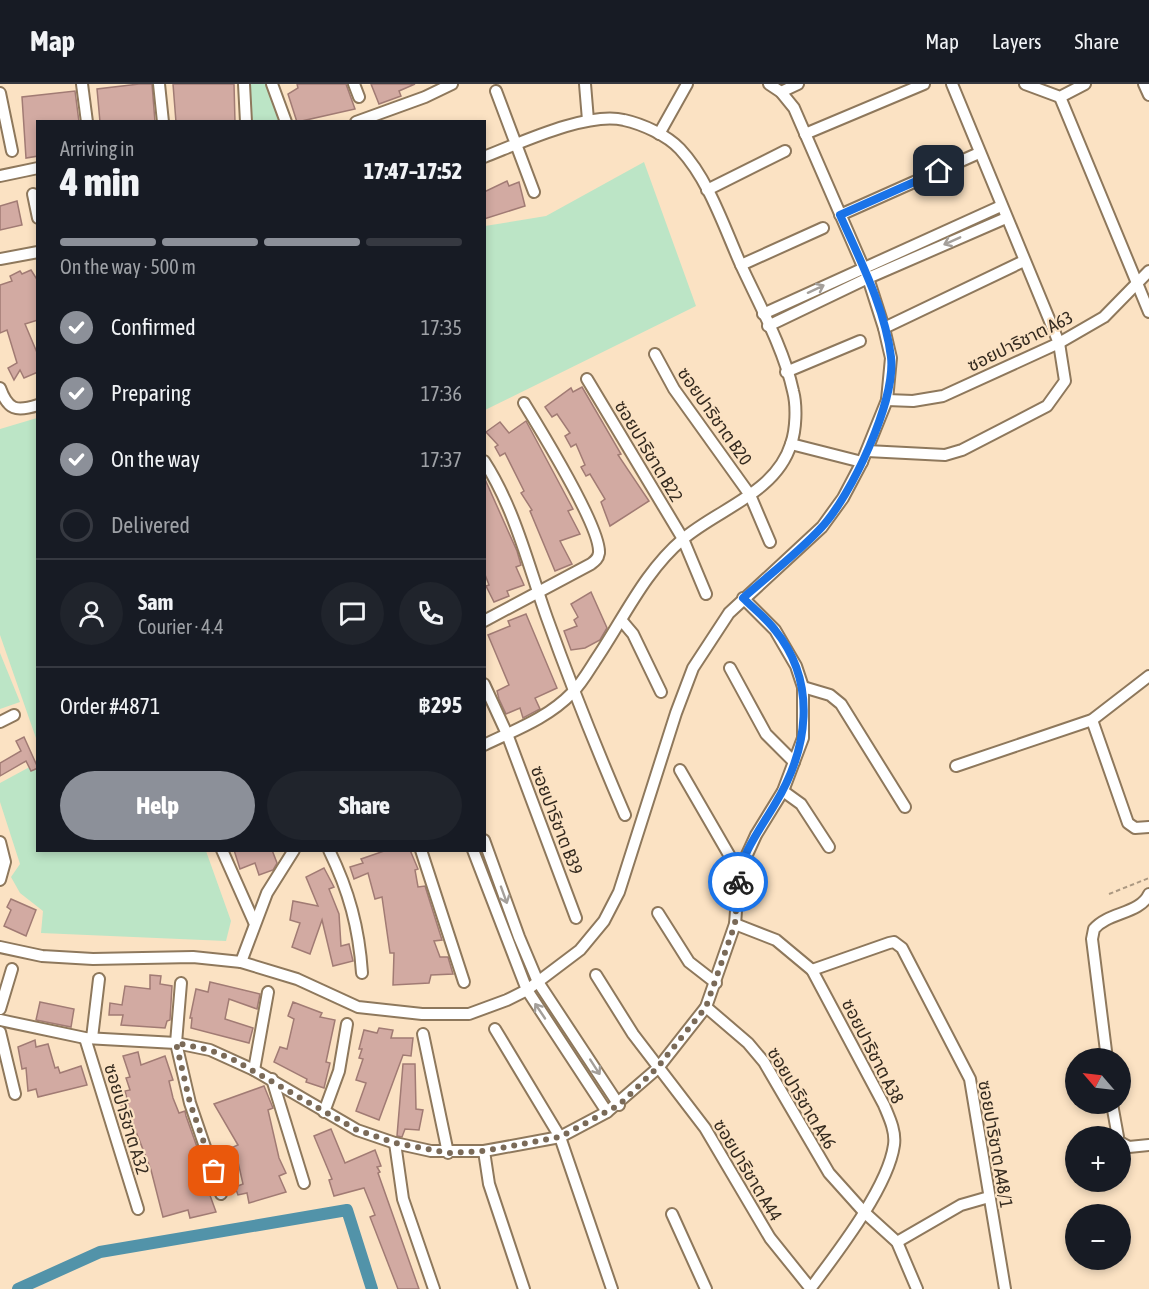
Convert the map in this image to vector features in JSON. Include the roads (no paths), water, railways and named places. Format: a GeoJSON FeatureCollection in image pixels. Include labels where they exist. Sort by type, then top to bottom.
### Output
{"type":"FeatureCollection","features":[{"type":"Feature","properties":{"kind":"street"},"geometry":{"type":"LineString","coordinates":[[82,84],[87,120]]}},
{"type":"Feature","properties":{"kind":"street"},"geometry":{"type":"LineString","coordinates":[[159,84],[163,120]]}},
{"type":"Feature","properties":{"kind":"street"},"geometry":{"type":"LineString","coordinates":[[244,84],[246,120]]}},
{"type":"Feature","properties":{"kind":"street"},"geometry":{"type":"LineString","coordinates":[[272,84],[285,120]]}},
{"type":"Feature","properties":{"kind":"street"},"geometry":{"type":"LineString","coordinates":[[354,84],[358,97]]}},
{"type":"Feature","properties":{"kind":"street"},"geometry":{"type":"LineString","coordinates":[[362,120],[425,97],[452,84]]}},
{"type":"Feature","properties":{"kind":"street"},"geometry":{"type":"LineString","coordinates":[[585,84],[588,120]]}},
{"type":"Feature","properties":{"kind":"street"},"geometry":{"type":"LineString","coordinates":[[659,134],[687,84]]}},
{"type":"Feature","properties":{"kind":"street"},"geometry":{"type":"LineString","coordinates":[[0,947],[42,956],[93,959],[193,957],[241,962],[297,979],[358,1007],[394,1013],[469,1014],[527,990],[580,950],[604,921],[631,860],[675,713],[693,668],[729,613],[822,527],[843,498],[867,451],[887,400],[891,358],[868,278],[794,108],[781,92],[769,84]]}},
{"type":"Feature","properties":{"kind":"street"},"geometry":{"type":"LineString","coordinates":[[781,92],[798,84]]}},
{"type":"Feature","properties":{"kind":"street"},"geometry":{"type":"LineString","coordinates":[[805,134],[924,84]]}},
{"type":"Feature","properties":{"kind":"street"},"geometry":{"type":"LineString","coordinates":[[867,451],[945,455],[962,450],[1047,406],[1065,381],[1059,343],[952,84]]}},
{"type":"Feature","properties":{"kind":"street"},"geometry":{"type":"LineString","coordinates":[[1024,84],[1041,87],[1060,97],[1149,312]]}},
{"type":"Feature","properties":{"kind":"street"},"geometry":{"type":"LineString","coordinates":[[1060,97],[1085,84]]}},
{"type":"Feature","properties":{"kind":"street"},"geometry":{"type":"LineString","coordinates":[[1144,84],[1149,95]]}},
{"type":"Feature","properties":{"kind":"street"},"geometry":{"type":"LineString","coordinates":[[496,91],[534,192]]}},
{"type":"Feature","properties":{"kind":"street"},"geometry":{"type":"LineString","coordinates":[[0,93],[12,151]]}},
{"type":"Feature","properties":{"kind":"street"},"geometry":{"type":"LineString","coordinates":[[486,156],[588,120],[608,117],[626,120],[659,134],[682,151],[707,190],[764,314],[795,403],[791,444],[783,462],[750,495],[683,539],[652,571],[622,621],[573,693],[542,718],[486,744]]}},
{"type":"Feature","properties":{"kind":"street"},"geometry":{"type":"LineString","coordinates":[[707,190],[785,151]]}},
{"type":"Feature","properties":{"kind":"street"},"geometry":{"type":"LineString","coordinates":[[840,215],[979,153]]}},
{"type":"Feature","properties":{"kind":"street"},"geometry":{"type":"LineString","coordinates":[[0,176],[36,168]]}},
{"type":"Feature","properties":{"kind":"street"},"geometry":{"type":"LineString","coordinates":[[33,194],[36,208]]}},
{"type":"Feature","properties":{"kind":"street"},"geometry":{"type":"LineString","coordinates":[[764,314],[1001,206]]}},
{"type":"Feature","properties":{"kind":"street"},"geometry":{"type":"LineString","coordinates":[[768,326],[868,278],[1006,218]]}},
{"type":"Feature","properties":{"kind":"street"},"geometry":{"type":"LineString","coordinates":[[741,265],[823,228]]}},
{"type":"Feature","properties":{"kind":"street"},"geometry":{"type":"LineString","coordinates":[[0,259],[36,252]]}},
{"type":"Feature","properties":{"kind":"street"},"geometry":{"type":"LineString","coordinates":[[884,328],[1024,261]]}},
{"type":"Feature","properties":{"kind":"street","name":"ซอยปาริชาต A63"},"geometry":{"type":"LineString","coordinates":[[887,400],[913,401],[943,396],[1059,343],[1104,317],[1149,271]]}},
{"type":"Feature","properties":{"kind":"street"},"geometry":{"type":"LineString","coordinates":[[786,372],[860,341]]}},
{"type":"Feature","properties":{"kind":"street","name":"ซอยปาริชาต B20"},"geometry":{"type":"LineString","coordinates":[[655,354],[675,389],[750,495],[770,542]]}},
{"type":"Feature","properties":{"kind":"street","name":"ซอยปาริชาต B22"},"geometry":{"type":"LineString","coordinates":[[587,379],[683,539],[706,594]]}},
{"type":"Feature","properties":{"kind":"street"},"geometry":{"type":"LineString","coordinates":[[0,388],[6,403],[12,409],[34,406]]}},
{"type":"Feature","properties":{"kind":"street"},"geometry":{"type":"LineString","coordinates":[[486,620],[591,564],[597,559],[599,552],[592,528],[558,459],[524,403]]}},
{"type":"Feature","properties":{"kind":"street"},"geometry":{"type":"LineString","coordinates":[[791,444],[862,462]]}},
{"type":"Feature","properties":{"kind":"street"},"geometry":{"type":"LineString","coordinates":[[486,465],[507,503],[573,693],[624,815]]}},
{"type":"Feature","properties":{"kind":"street"},"geometry":{"type":"LineString","coordinates":[[0,1020],[88,1038],[176,1043],[210,1050],[255,1070],[357,1130],[395,1143],[448,1153],[484,1151],[560,1137],[608,1112],[619,1105],[657,1068],[706,1007],[735,924],[739,872],[756,835],[783,791],[804,728],[803,687],[796,666],[775,630],[743,598]]}},
{"type":"Feature","properties":{"kind":"street"},"geometry":{"type":"LineString","coordinates":[[622,621],[633,634],[661,692]]}},
{"type":"Feature","properties":{"kind":"street"},"geometry":{"type":"LineString","coordinates":[[730,668],[766,734],[794,762]]}},
{"type":"Feature","properties":{"kind":"street"},"geometry":{"type":"LineString","coordinates":[[956,766],[1092,720],[1149,676]]}},
{"type":"Feature","properties":{"kind":"street"},"geometry":{"type":"LineString","coordinates":[[803,687],[830,695],[841,704],[905,807]]}},
{"type":"Feature","properties":{"kind":"street","name":"ซอยปาริชาต B39"},"geometry":{"type":"LineString","coordinates":[[486,688],[507,734],[576,918]]}},
{"type":"Feature","properties":{"kind":"street"},"geometry":{"type":"LineString","coordinates":[[0,722],[15,715]]}},
{"type":"Feature","properties":{"kind":"street"},"geometry":{"type":"LineString","coordinates":[[1092,720],[1128,823],[1135,828],[1149,827]]}},
{"type":"Feature","properties":{"kind":"street"},"geometry":{"type":"LineString","coordinates":[[680,770],[739,872]]}},
{"type":"Feature","properties":{"kind":"street"},"geometry":{"type":"LineString","coordinates":[[783,791],[801,804],[829,847]]}},
{"type":"Feature","properties":{"kind":"street"},"geometry":{"type":"LineString","coordinates":[[0,842],[5,862],[0,880]]}},
{"type":"Feature","properties":{"kind":"street"},"geometry":{"type":"LineString","coordinates":[[486,846],[538,982],[619,1105]]}},
{"type":"Feature","properties":{"kind":"street"},"geometry":{"type":"LineString","coordinates":[[223,852],[254,922]]}},
{"type":"Feature","properties":{"kind":"street"},"geometry":{"type":"LineString","coordinates":[[241,962],[254,922],[267,893],[293,852]]}},
{"type":"Feature","properties":{"kind":"street"},"geometry":{"type":"LineString","coordinates":[[330,852],[349,897],[360,935],[362,973]]}},
{"type":"Feature","properties":{"kind":"street"},"geometry":{"type":"LineString","coordinates":[[422,852],[464,982]]}},
{"type":"Feature","properties":{"kind":"street"},"geometry":{"type":"LineString","coordinates":[[475,852],[527,990],[608,1112]]}},
{"type":"Feature","properties":{"kind":"street"},"geometry":{"type":"LineString","coordinates":[[1106,1048],[1092,939],[1094,929],[1108,917],[1142,904],[1149,894]]}},
{"type":"Feature","properties":{"kind":"street"},"geometry":{"type":"LineString","coordinates":[[658,913],[689,962],[716,983]]}},
{"type":"Feature","properties":{"kind":"street","name":"ซอยปาริชาต A38"},"geometry":{"type":"LineString","coordinates":[[735,924],[776,940],[812,970],[884,1105],[892,1126],[894,1144],[889,1164],[864,1212],[811,1289]]}},
{"type":"Feature","properties":{"kind":"street","name":"ซอยปาริชาต A48/1"},"geometry":{"type":"LineString","coordinates":[[812,970],[889,943],[894,942],[902,948],[970,1080],[1005,1289]]}},
{"type":"Feature","properties":{"kind":"street"},"geometry":{"type":"LineString","coordinates":[[0,1009],[12,969]]}},
{"type":"Feature","properties":{"kind":"street","name":"ซอยปาริชาต A44"},"geometry":{"type":"LineString","coordinates":[[596,975],[657,1068],[692,1108],[770,1238],[811,1289]]}},
{"type":"Feature","properties":{"kind":"street"},"geometry":{"type":"LineString","coordinates":[[88,1038],[99,979]]}},
{"type":"Feature","properties":{"kind":"street"},"geometry":{"type":"LineString","coordinates":[[181,983],[176,1043],[190,1103],[221,1194]]}},
{"type":"Feature","properties":{"kind":"street"},"geometry":{"type":"LineString","coordinates":[[255,1070],[268,992]]}},
{"type":"Feature","properties":{"kind":"street","name":"ซอยปาริชาต A46"},"geometry":{"type":"LineString","coordinates":[[706,1007],[748,1043],[764,1062],[829,1173],[864,1212],[897,1242]]}},
{"type":"Feature","properties":{"kind":"street"},"geometry":{"type":"LineString","coordinates":[[324,1112],[339,1071],[347,1024]]}},
{"type":"Feature","properties":{"kind":"street"},"geometry":{"type":"LineString","coordinates":[[495,1029],[560,1137],[612,1289]]}},
{"type":"Feature","properties":{"kind":"street"},"geometry":{"type":"LineString","coordinates":[[0,1032],[15,1094]]}},
{"type":"Feature","properties":{"kind":"street"},"geometry":{"type":"LineString","coordinates":[[423,1034],[448,1153]]}},
{"type":"Feature","properties":{"kind":"street","name":"ซอยปาริชาต A32"},"geometry":{"type":"LineString","coordinates":[[88,1038],[138,1209]]}},
{"type":"Feature","properties":{"kind":"street"},"geometry":{"type":"LineString","coordinates":[[272,1080],[304,1183]]}},
{"type":"Feature","properties":{"kind":"street"},"geometry":{"type":"LineString","coordinates":[[395,1143],[403,1198],[434,1289]]}},
{"type":"Feature","properties":{"kind":"street"},"geometry":{"type":"LineString","coordinates":[[1131,1147],[1149,1144]]}},
{"type":"Feature","properties":{"kind":"street"},"geometry":{"type":"LineString","coordinates":[[484,1151],[489,1184],[524,1289]]}},
{"type":"Feature","properties":{"kind":"street"},"geometry":{"type":"LineString","coordinates":[[917,1289],[897,1242],[961,1205],[989,1197]]}},
{"type":"Feature","properties":{"kind":"street"},"geometry":{"type":"LineString","coordinates":[[672,1214],[706,1289]]}},
{"type":"Feature","properties":{"kind":"waterway"},"geometry":{"type":"LineString","coordinates":[[18,1289],[100,1252],[347,1210],[372,1289]]}}]}
